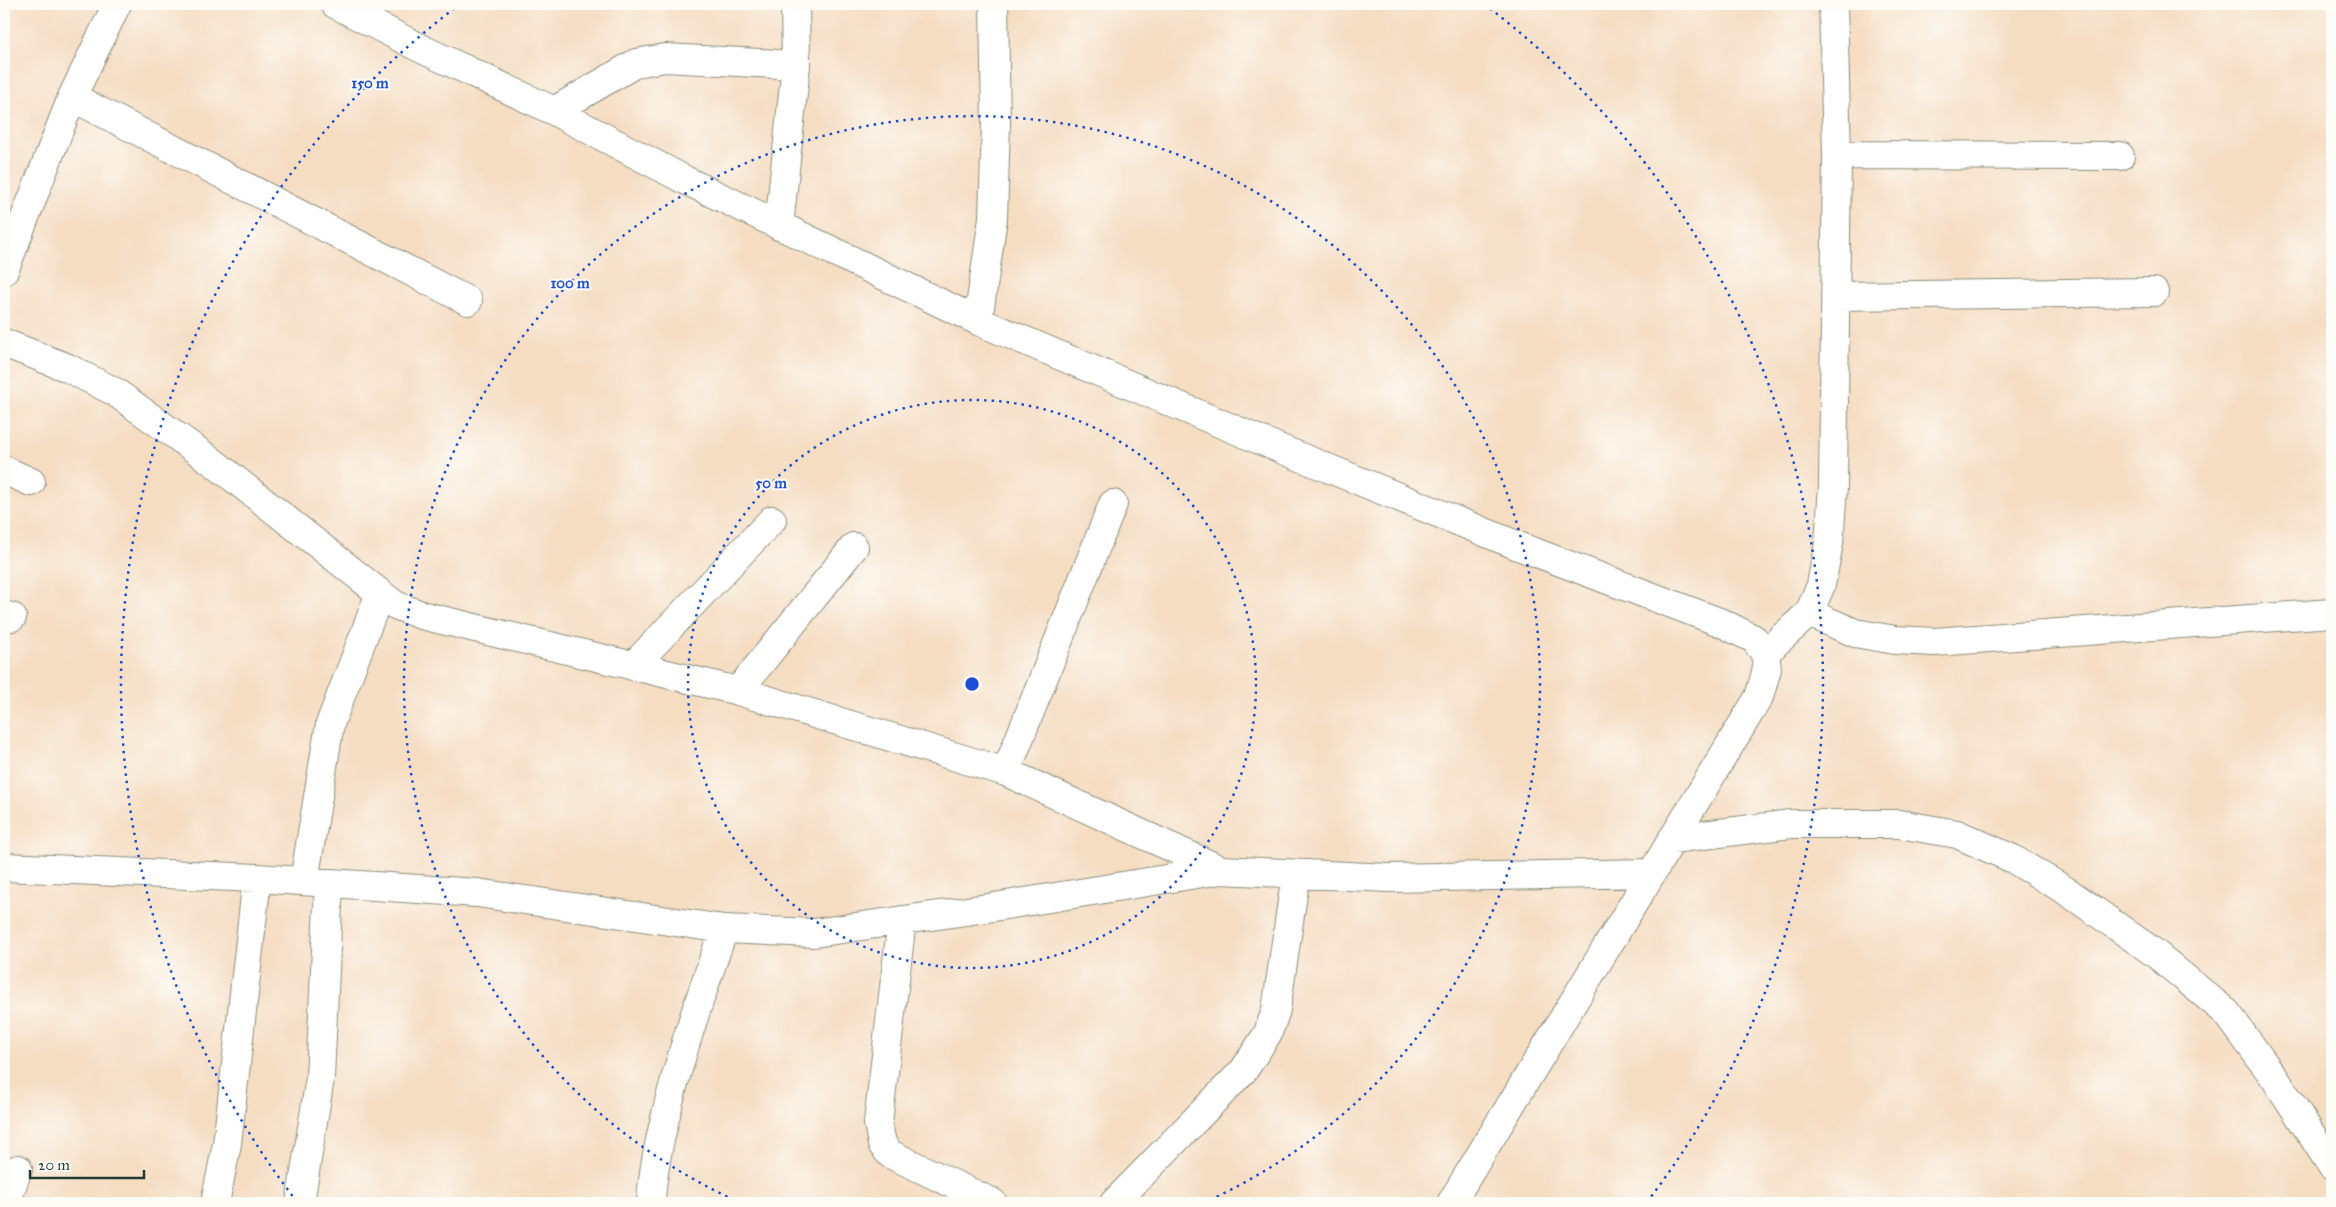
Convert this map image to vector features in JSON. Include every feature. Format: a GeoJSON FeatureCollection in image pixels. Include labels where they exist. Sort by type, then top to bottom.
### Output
{"type":"FeatureCollection","features":[{"type":"Feature","properties":{"kind":"street"},"geometry":{"type":"LineString","coordinates":[[4,271],[72,97],[117,4]]}},
{"type":"Feature","properties":{"kind":"street"},"geometry":{"type":"LineString","coordinates":[[335,4],[422,49],[554,111],[685,180],[978,321],[1281,449],[1511,543],[1722,623],[1754,639],[1765,653],[1767,669],[1759,698],[1451,1203]]}},
{"type":"Feature","properties":{"kind":"street"},"geometry":{"type":"LineString","coordinates":[[779,226],[796,64],[795,4]]}},
{"type":"Feature","properties":{"kind":"street"},"geometry":{"type":"LineString","coordinates":[[978,321],[993,218],[996,124],[994,4]]}},
{"type":"Feature","properties":{"kind":"street"},"geometry":{"type":"LineString","coordinates":[[1765,653],[1809,613],[1821,584],[1829,543],[1833,486],[1837,155],[1833,4]]}},
{"type":"Feature","properties":{"kind":"street"},"geometry":{"type":"LineString","coordinates":[[554,111],[636,63],[665,58],[796,64]]}},
{"type":"Feature","properties":{"kind":"street"},"geometry":{"type":"LineString","coordinates":[[72,97],[468,301]]}},
{"type":"Feature","properties":{"kind":"street"},"geometry":{"type":"LineString","coordinates":[[1837,155],[2120,156]]}},
{"type":"Feature","properties":{"kind":"street"},"geometry":{"type":"LineString","coordinates":[[1835,296],[2154,292]]}},
{"type":"Feature","properties":{"kind":"street"},"geometry":{"type":"LineString","coordinates":[[4,343],[68,368],[115,392],[213,462],[395,605],[421,615],[738,691],[1006,772],[1221,870]]}},
{"type":"Feature","properties":{"kind":"street"},"geometry":{"type":"LineString","coordinates":[[4,470],[31,482]]}},
{"type":"Feature","properties":{"kind":"street"},"geometry":{"type":"LineString","coordinates":[[1006,772],[1113,504]]}},
{"type":"Feature","properties":{"kind":"street"},"geometry":{"type":"LineString","coordinates":[[633,666],[772,520]]}},
{"type":"Feature","properties":{"kind":"street"},"geometry":{"type":"LineString","coordinates":[[738,691],[854,547]]}},
{"type":"Feature","properties":{"kind":"street"},"geometry":{"type":"LineString","coordinates":[[300,1203],[320,1078],[316,882],[330,724],[380,593]]}},
{"type":"Feature","properties":{"kind":"street"},"geometry":{"type":"LineString","coordinates":[[1809,613],[1855,633],[1895,640],[1935,642],[2332,613]]}},
{"type":"Feature","properties":{"kind":"street"},"geometry":{"type":"LineString","coordinates":[[1672,839],[1791,824],[1899,824],[1957,834],[2013,858],[2068,892],[2156,954],[2227,1013],[2276,1080],[2332,1166]]}},
{"type":"Feature","properties":{"kind":"street"},"geometry":{"type":"LineString","coordinates":[[4,867],[258,878],[477,893],[724,929],[814,932],[1221,870],[1389,878],[1652,873]]}},
{"type":"Feature","properties":{"kind":"street"},"geometry":{"type":"LineString","coordinates":[[1114,1203],[1244,1070],[1268,1033],[1276,1010],[1296,874]]}},
{"type":"Feature","properties":{"kind":"street"},"geometry":{"type":"LineString","coordinates":[[215,1203],[227,1144],[258,878]]}},
{"type":"Feature","properties":{"kind":"street"},"geometry":{"type":"LineString","coordinates":[[902,920],[878,1123],[882,1144],[890,1154],[993,1203]]}},
{"type":"Feature","properties":{"kind":"street"},"geometry":{"type":"LineString","coordinates":[[651,1203],[658,1149],[671,1092],[724,929]]}},
{"type":"Feature","properties":{"kind":"street"},"geometry":{"type":"LineString","coordinates":[[6,1203],[18,1169]]}}]}
